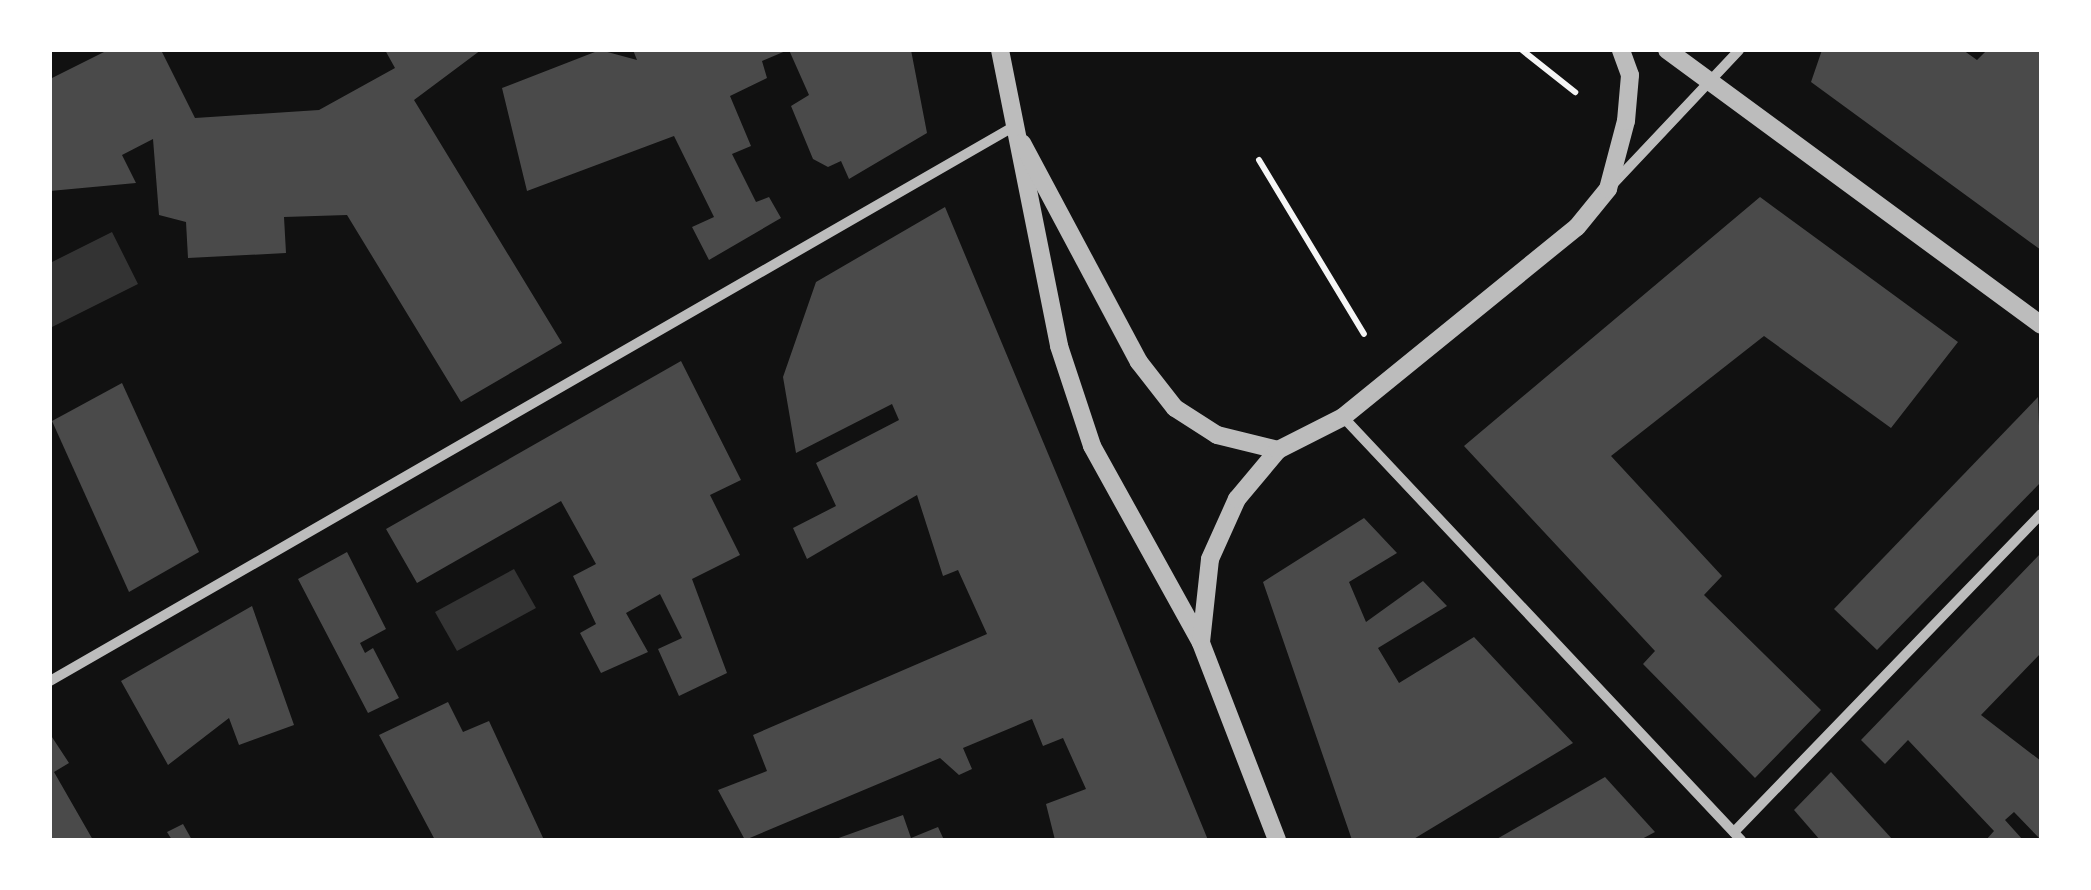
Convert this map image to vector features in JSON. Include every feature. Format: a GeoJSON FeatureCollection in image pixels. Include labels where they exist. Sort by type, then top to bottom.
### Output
{"type":"FeatureCollection","features":[{"type":"Feature","properties":{"kind":"street"},"geometry":{"type":"LineString","coordinates":[[1000,50],[1059,346],[1092,446],[1201,643],[1277,840]]}},
{"type":"Feature","properties":{"kind":"street"},"geometry":{"type":"LineString","coordinates":[[1608,189],[1626,121],[1630,75],[1621,50]]}},
{"type":"Feature","properties":{"kind":"street"},"geometry":{"type":"LineString","coordinates":[[1667,50],[1784,131],[2041,325]]}},
{"type":"Feature","properties":{"kind":"street"},"geometry":{"type":"LineString","coordinates":[[1201,643],[1210,559],[1237,499],[1278,450],[1343,417],[1578,226],[1739,50]]}},
{"type":"Feature","properties":{"kind":"street"},"geometry":{"type":"LineString","coordinates":[[1014,127],[1140,362],[1175,408],[1217,435],[1278,450]]}},
{"type":"Feature","properties":{"kind":"street"},"geometry":{"type":"LineString","coordinates":[[50,680],[1014,127]]}},
{"type":"Feature","properties":{"kind":"street"},"geometry":{"type":"LineString","coordinates":[[1343,417],[1738,836],[2041,514]]}},
{"type":"Feature","properties":{"kind":"path"},"geometry":{"type":"LineString","coordinates":[[1522,50],[1581,96]]}},
{"type":"Feature","properties":{"kind":"path"},"geometry":{"type":"LineString","coordinates":[[1258,160],[1390,378]]}},
{"type":"Feature","properties":{"kind":"shaded area"},"geometry":{"type":"Polygon","coordinates":[[[112,232],[138,284],[50,328],[50,263],[112,232]]]}},
{"type":"Feature","properties":{"kind":"shaded area"},"geometry":{"type":"Polygon","coordinates":[[[514,569],[536,608],[457,651],[435,612],[514,569]]]}},
{"type":"Feature","properties":{"kind":"building"},"geometry":{"type":"Polygon","coordinates":[[[108,50],[161,50],[195,118],[319,110],[395,68],[385,50],[481,50],[414,100],[562,343],[461,402],[347,215],[284,217],[286,253],[188,258],[186,222],[159,215],[153,139],[122,155],[136,183],[50,191],[50,79],[108,50]]]}},
{"type":"Feature","properties":{"kind":"building"},"geometry":{"type":"Polygon","coordinates":[[[600,50],[637,60],[633,50],[788,50],[762,61],[767,78],[730,96],[751,146],[732,154],[756,202],[769,197],[781,218],[709,260],[692,227],[714,217],[674,136],[527,191],[502,88],[600,50]]]}},
{"type":"Feature","properties":{"kind":"building"},"geometry":{"type":"Polygon","coordinates":[[[789,50],[911,50],[927,133],[849,179],[841,161],[828,167],[813,159],[791,106],[809,95],[789,50]]]}},
{"type":"Feature","properties":{"kind":"building"},"geometry":{"type":"Polygon","coordinates":[[[1822,50],[1963,50],[1977,60],[1987,50],[2041,50],[2041,250],[1811,82],[1822,50]]]}},
{"type":"Feature","properties":{"kind":"building"},"geometry":{"type":"Polygon","coordinates":[[[1760,197],[1958,342],[1891,428],[1764,336],[1611,456],[1722,576],[1704,595],[1821,710],[1755,778],[1643,664],[1655,651],[1464,446],[1760,197]]]}},
{"type":"Feature","properties":{"kind":"building"},"geometry":{"type":"Polygon","coordinates":[[[945,207],[1208,840],[1055,840],[1046,804],[1086,789],[1063,738],[1043,746],[1032,719],[963,748],[972,769],[959,775],[940,758],[745,840],[718,790],[767,771],[753,735],[987,634],[958,570],[943,576],[917,495],[807,559],[793,528],[836,506],[816,463],[899,420],[892,404],[796,453],[783,377],[816,282],[945,207]]]}},
{"type":"Feature","properties":{"kind":"building"},"geometry":{"type":"Polygon","coordinates":[[[681,361],[741,480],[710,495],[740,555],[692,579],[727,673],[679,696],[658,649],[682,638],[660,594],[626,613],[648,652],[601,673],[580,633],[596,624],[573,576],[596,564],[561,501],[417,583],[386,529],[681,361]]]}},
{"type":"Feature","properties":{"kind":"building"},"geometry":{"type":"Polygon","coordinates":[[[122,383],[199,552],[129,592],[52,421],[122,383]]]}},
{"type":"Feature","properties":{"kind":"building"},"geometry":{"type":"Polygon","coordinates":[[[2038,397],[2041,482],[1877,650],[1834,609],[2038,397]]]}},
{"type":"Feature","properties":{"kind":"building"},"geometry":{"type":"Polygon","coordinates":[[[1364,518],[1397,553],[1349,582],[1366,622],[1423,581],[1447,606],[1378,648],[1399,683],[1474,637],[1573,743],[1412,840],[1352,840],[1263,582],[1364,518]]]}},
{"type":"Feature","properties":{"kind":"building"},"geometry":{"type":"Polygon","coordinates":[[[347,552],[386,629],[360,643],[365,653],[373,648],[399,698],[368,713],[298,579],[347,552]]]}},
{"type":"Feature","properties":{"kind":"building"},"geometry":{"type":"Polygon","coordinates":[[[2041,553],[2041,653],[1981,715],[2041,761],[2041,840],[2014,812],[2005,820],[2023,840],[1986,840],[1994,831],[1908,740],[1885,764],[1861,740],[2041,553]]]}},
{"type":"Feature","properties":{"kind":"building"},"geometry":{"type":"Polygon","coordinates":[[[252,606],[294,725],[239,745],[229,718],[168,765],[121,681],[252,606]]]}},
{"type":"Feature","properties":{"kind":"building"},"geometry":{"type":"Polygon","coordinates":[[[448,702],[463,732],[489,721],[544,840],[435,840],[379,735],[448,702]]]}},
{"type":"Feature","properties":{"kind":"building"},"geometry":{"type":"Polygon","coordinates":[[[50,734],[69,763],[54,772],[93,840],[50,840],[50,734]]]}},
{"type":"Feature","properties":{"kind":"building"},"geometry":{"type":"Polygon","coordinates":[[[1831,772],[1893,840],[1820,840],[1794,810],[1831,772]]]}},
{"type":"Feature","properties":{"kind":"building"},"geometry":{"type":"Polygon","coordinates":[[[1605,777],[1655,832],[1640,840],[1495,840],[1605,777]]]}},
{"type":"Feature","properties":{"kind":"building"},"geometry":{"type":"Polygon","coordinates":[[[903,815],[911,838],[938,827],[944,840],[833,840],[903,815]]]}},
{"type":"Feature","properties":{"kind":"building"},"geometry":{"type":"Polygon","coordinates":[[[183,824],[192,840],[172,840],[167,832],[183,824]]]}}]}
